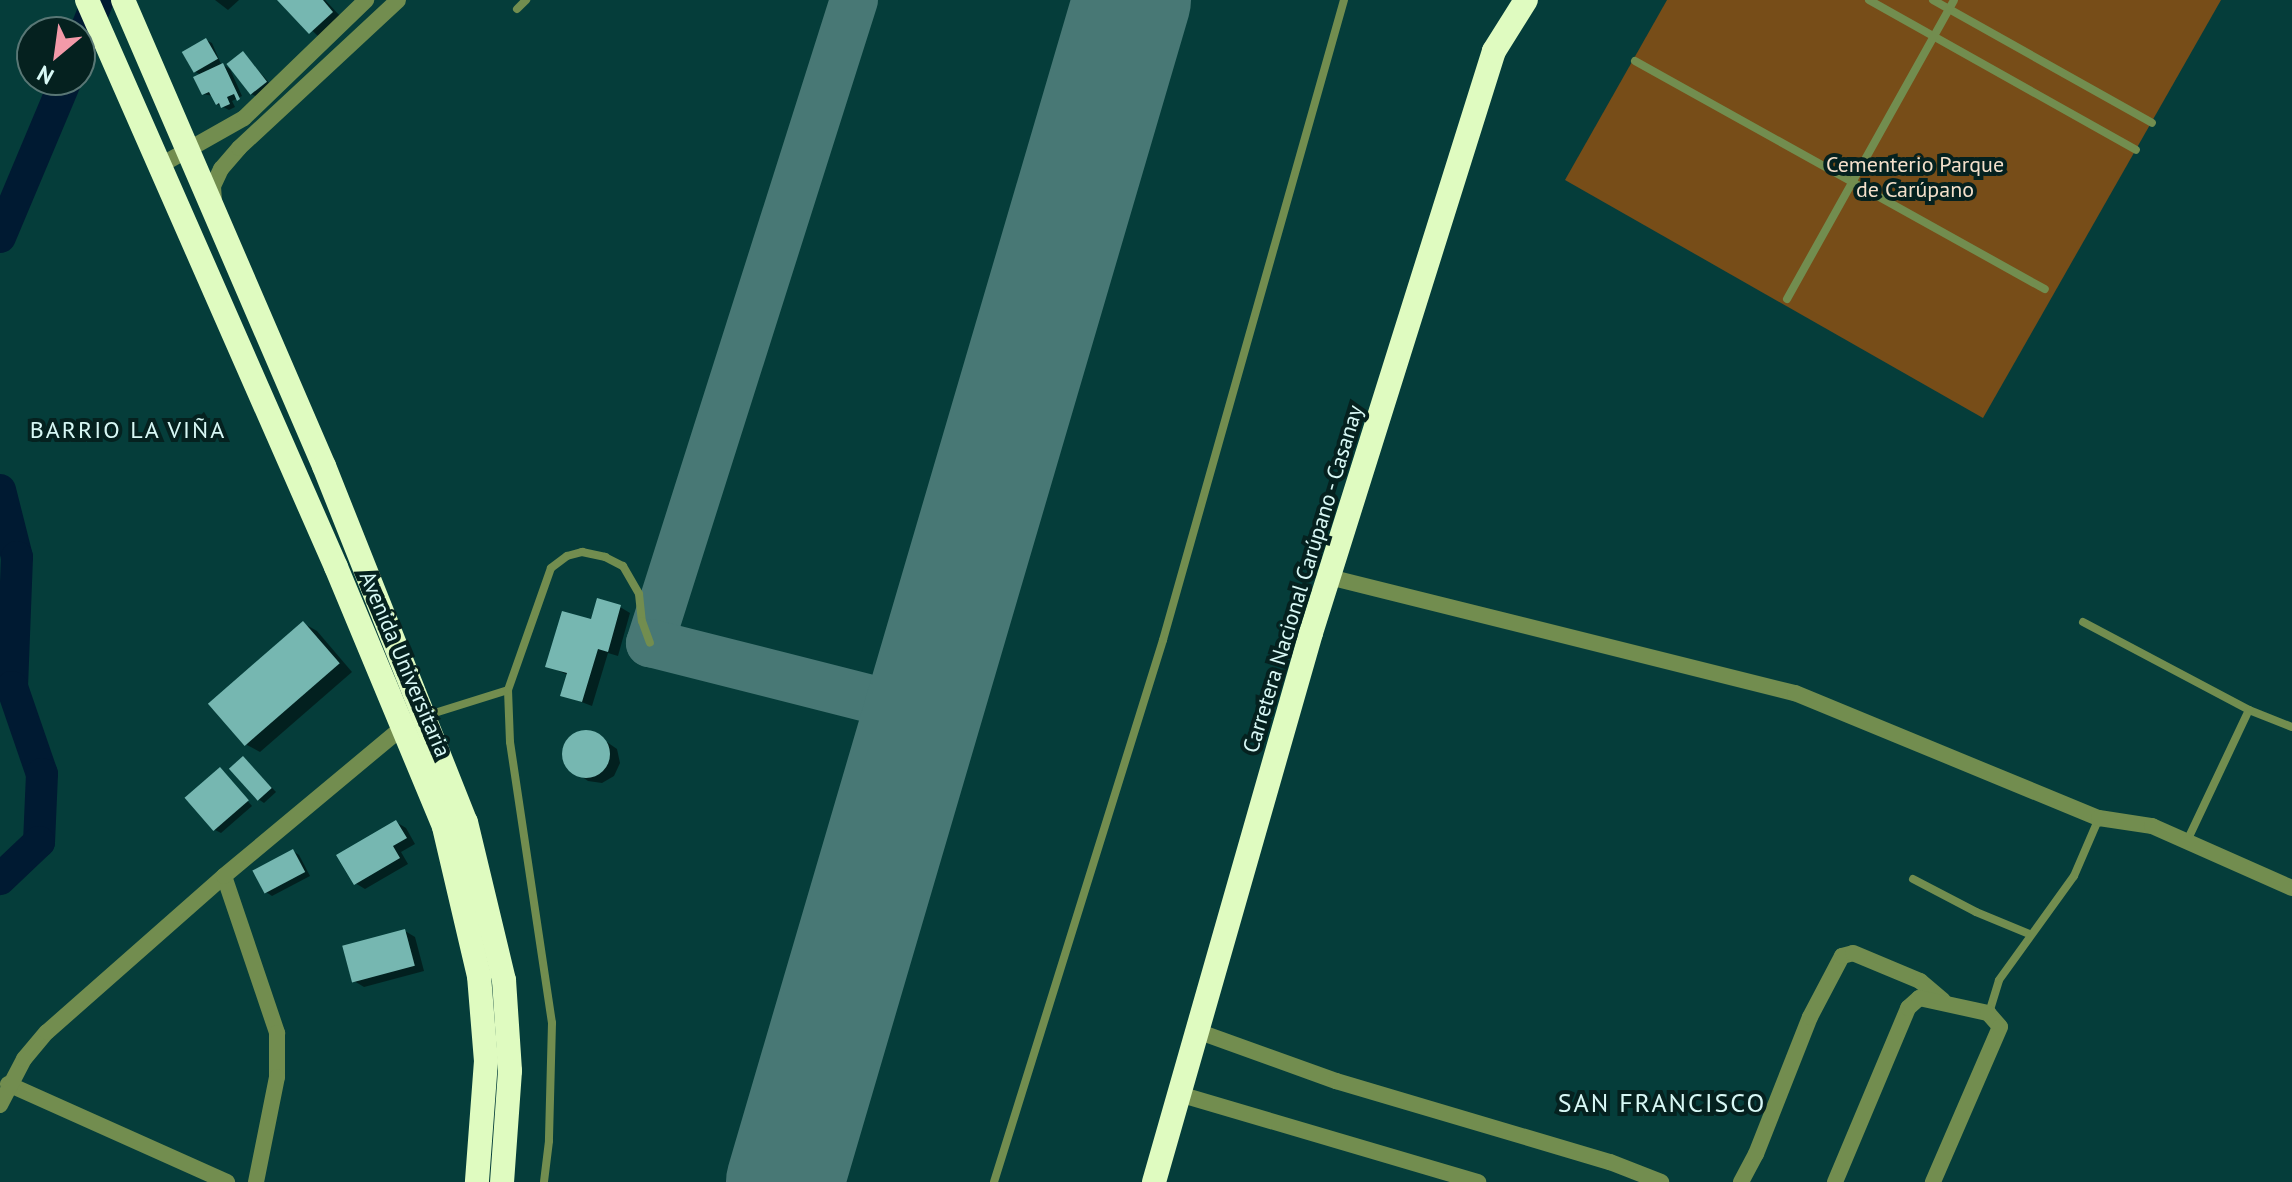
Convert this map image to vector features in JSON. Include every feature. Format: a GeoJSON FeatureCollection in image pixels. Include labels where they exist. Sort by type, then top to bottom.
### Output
{"type":"FeatureCollection","features":[{"type":"Feature","properties":{"kind":"highway","name":"Avenida Universitaria"},"geometry":{"type":"LineString","coordinates":[[87,0],[414,720],[466,822],[504,980],[510,1071],[502,1182]]}},
{"type":"Feature","properties":{"kind":"highway","name":"Avenida Universitaria"},"geometry":{"type":"LineString","coordinates":[[123,0],[188,152],[210,174],[214,214],[324,466],[414,720],[444,827],[479,976],[486,1061],[477,1182]]}},
{"type":"Feature","properties":{"kind":"highway","name":"Carretera Nacional Carúpano - Casanay"},"geometry":{"type":"LineString","coordinates":[[1159,1181],[1179,1094],[1329,577],[1494,51],[1526,0]]}},
{"type":"Feature","properties":{"kind":"street"},"geometry":{"type":"LineString","coordinates":[[161,165],[244,118],[366,0]]}},
{"type":"Feature","properties":{"kind":"street"},"geometry":{"type":"LineString","coordinates":[[172,192],[210,174],[398,0]]}},
{"type":"Feature","properties":{"kind":"street"},"geometry":{"type":"LineString","coordinates":[[1329,577],[1795,693],[2099,818],[2152,826],[2292,888]]}},
{"type":"Feature","properties":{"kind":"street"},"geometry":{"type":"LineString","coordinates":[[0,1105],[8,1084],[47,1032],[224,876],[414,720]]}},
{"type":"Feature","properties":{"kind":"street"},"geometry":{"type":"LineString","coordinates":[[224,876],[277,1033],[277,1077],[256,1182]]}},
{"type":"Feature","properties":{"kind":"street"},"geometry":{"type":"LineString","coordinates":[[1741,1182],[1756,1154],[1810,1017],[1842,956],[1853,953],[1920,981],[1944,1001]]}},
{"type":"Feature","properties":{"kind":"street"},"geometry":{"type":"LineString","coordinates":[[1835,1182],[1908,1008],[1919,998],[1988,1013],[2000,1027],[1933,1182]]}},
{"type":"Feature","properties":{"kind":"street"},"geometry":{"type":"LineString","coordinates":[[1197,1031],[1336,1081],[1610,1162],[1661,1182]]}},
{"type":"Feature","properties":{"kind":"street"},"geometry":{"type":"LineString","coordinates":[[8,1084],[227,1182]]}},
{"type":"Feature","properties":{"kind":"street"},"geometry":{"type":"LineString","coordinates":[[1179,1094],[1478,1182]]}},
{"type":"Feature","properties":{"kind":"lane"},"geometry":{"type":"LineString","coordinates":[[517,9],[526,0]]}},
{"type":"Feature","properties":{"kind":"lane"},"geometry":{"type":"LineString","coordinates":[[994,1182],[1163,640],[1344,0]]}},
{"type":"Feature","properties":{"kind":"lane"},"geometry":{"type":"LineString","coordinates":[[1869,0],[2136,150]]}},
{"type":"Feature","properties":{"kind":"lane"},"geometry":{"type":"LineString","coordinates":[[1933,0],[2152,123]]}},
{"type":"Feature","properties":{"kind":"lane"},"geometry":{"type":"LineString","coordinates":[[1787,299],[1954,0]]}},
{"type":"Feature","properties":{"kind":"lane"},"geometry":{"type":"LineString","coordinates":[[1635,61],[2045,289]]}},
{"type":"Feature","properties":{"kind":"lane"},"geometry":{"type":"LineString","coordinates":[[544,1182],[549,1141],[552,1023],[510,742],[508,690],[551,568],[567,556],[593,554],[623,566],[639,594],[642,621],[650,643]]}},
{"type":"Feature","properties":{"kind":"lane"},"geometry":{"type":"LineString","coordinates":[[2083,622],[2249,710],[2292,727]]}},
{"type":"Feature","properties":{"kind":"lane"},"geometry":{"type":"LineString","coordinates":[[414,720],[508,690]]}},
{"type":"Feature","properties":{"kind":"lane"},"geometry":{"type":"LineString","coordinates":[[2187,841],[2249,710]]}},
{"type":"Feature","properties":{"kind":"lane"},"geometry":{"type":"LineString","coordinates":[[1988,1013],[1999,980],[2029,934],[2074,876],[2099,818]]}},
{"type":"Feature","properties":{"kind":"lane"},"geometry":{"type":"LineString","coordinates":[[1913,879],[1976,912],[2029,934]]}},
{"type":"Feature","properties":{"kind":"green space","name":"Cementerio Parque de Carúpano"},"geometry":{"type":"Polygon","coordinates":[[[1667,0],[2221,0],[1983,418],[1565,180],[1667,0]]]}},
{"type":"Feature","properties":{"kind":"building"},"geometry":{"type":"Polygon","coordinates":[[[277,0],[323,0],[333,12],[309,34],[277,0]]]}},
{"type":"Feature","properties":{"kind":"building"},"geometry":{"type":"Polygon","coordinates":[[[206,38],[218,59],[194,73],[182,52],[206,38]]]}},
{"type":"Feature","properties":{"kind":"building"},"geometry":{"type":"Polygon","coordinates":[[[243,51],[267,82],[250,95],[226,64],[243,51]]]}},
{"type":"Feature","properties":{"kind":"building"},"geometry":{"type":"Polygon","coordinates":[[[223,63],[240,99],[237,101],[234,94],[227,97],[230,104],[221,108],[209,92],[202,95],[193,77],[223,63]]]}},
{"type":"Feature","properties":{"kind":"building"},"geometry":{"type":"Polygon","coordinates":[[[597,598],[621,605],[608,652],[598,649],[582,702],[560,696],[567,673],[545,667],[562,611],[591,619],[597,598]]]}},
{"type":"Feature","properties":{"kind":"building"},"geometry":{"type":"Polygon","coordinates":[[[303,621],[340,663],[245,746],[208,704],[303,621]]]}},
{"type":"Feature","properties":{"kind":"building"},"geometry":{"type":"Polygon","coordinates":[[[586,730],[603,737],[610,754],[603,771],[586,778],[569,771],[562,754],[569,737],[586,730]]]}},
{"type":"Feature","properties":{"kind":"building"},"geometry":{"type":"Polygon","coordinates":[[[243,756],[272,788],[258,801],[229,769],[243,756]]]}},
{"type":"Feature","properties":{"kind":"building"},"geometry":{"type":"Polygon","coordinates":[[[220,767],[249,800],[213,831],[185,798],[220,767]]]}},
{"type":"Feature","properties":{"kind":"building"},"geometry":{"type":"Polygon","coordinates":[[[396,820],[407,838],[393,846],[400,858],[354,885],[336,855],[396,820]]]}},
{"type":"Feature","properties":{"kind":"building"},"geometry":{"type":"Polygon","coordinates":[[[293,849],[305,872],[265,894],[252,871],[293,849]]]}},
{"type":"Feature","properties":{"kind":"building"},"geometry":{"type":"Polygon","coordinates":[[[405,929],[415,966],[352,983],[342,946],[405,929]]]}},
{"type":"Feature","properties":{"kind":"waterway"},"geometry":{"type":"LineString","coordinates":[[92,16],[98,0]]}},
{"type":"Feature","properties":{"kind":"waterway"},"geometry":{"type":"LineString","coordinates":[[0,237],[59,96]]}},
{"type":"Feature","properties":{"kind":"waterway"},"geometry":{"type":"LineString","coordinates":[[0,490],[17,557],[12,687],[42,774],[39,842],[0,879]]}},
{"type":"Feature","properties":{"kind":"taxiway"},"geometry":{"type":"LineString","coordinates":[[854,0],[650,643],[923,712]]}},
{"type":"Feature","properties":{"kind":"taxiway"},"geometry":{"type":"LineString","coordinates":[[1115,0],[1124,28]]}},
{"type":"Feature","properties":{"kind":"runway"},"geometry":{"type":"LineString","coordinates":[[785,1182],[1132,0]]}},
{"type":"Feature","properties":{"kind":"district","name":"BARRIO LA VIÑA"},"geometry":{"type":"Point","coordinates":[128,430]}},
{"type":"Feature","properties":{"kind":"district","name":"SAN FRANCISCO"},"geometry":{"type":"Point","coordinates":[1662,1103]}}]}
